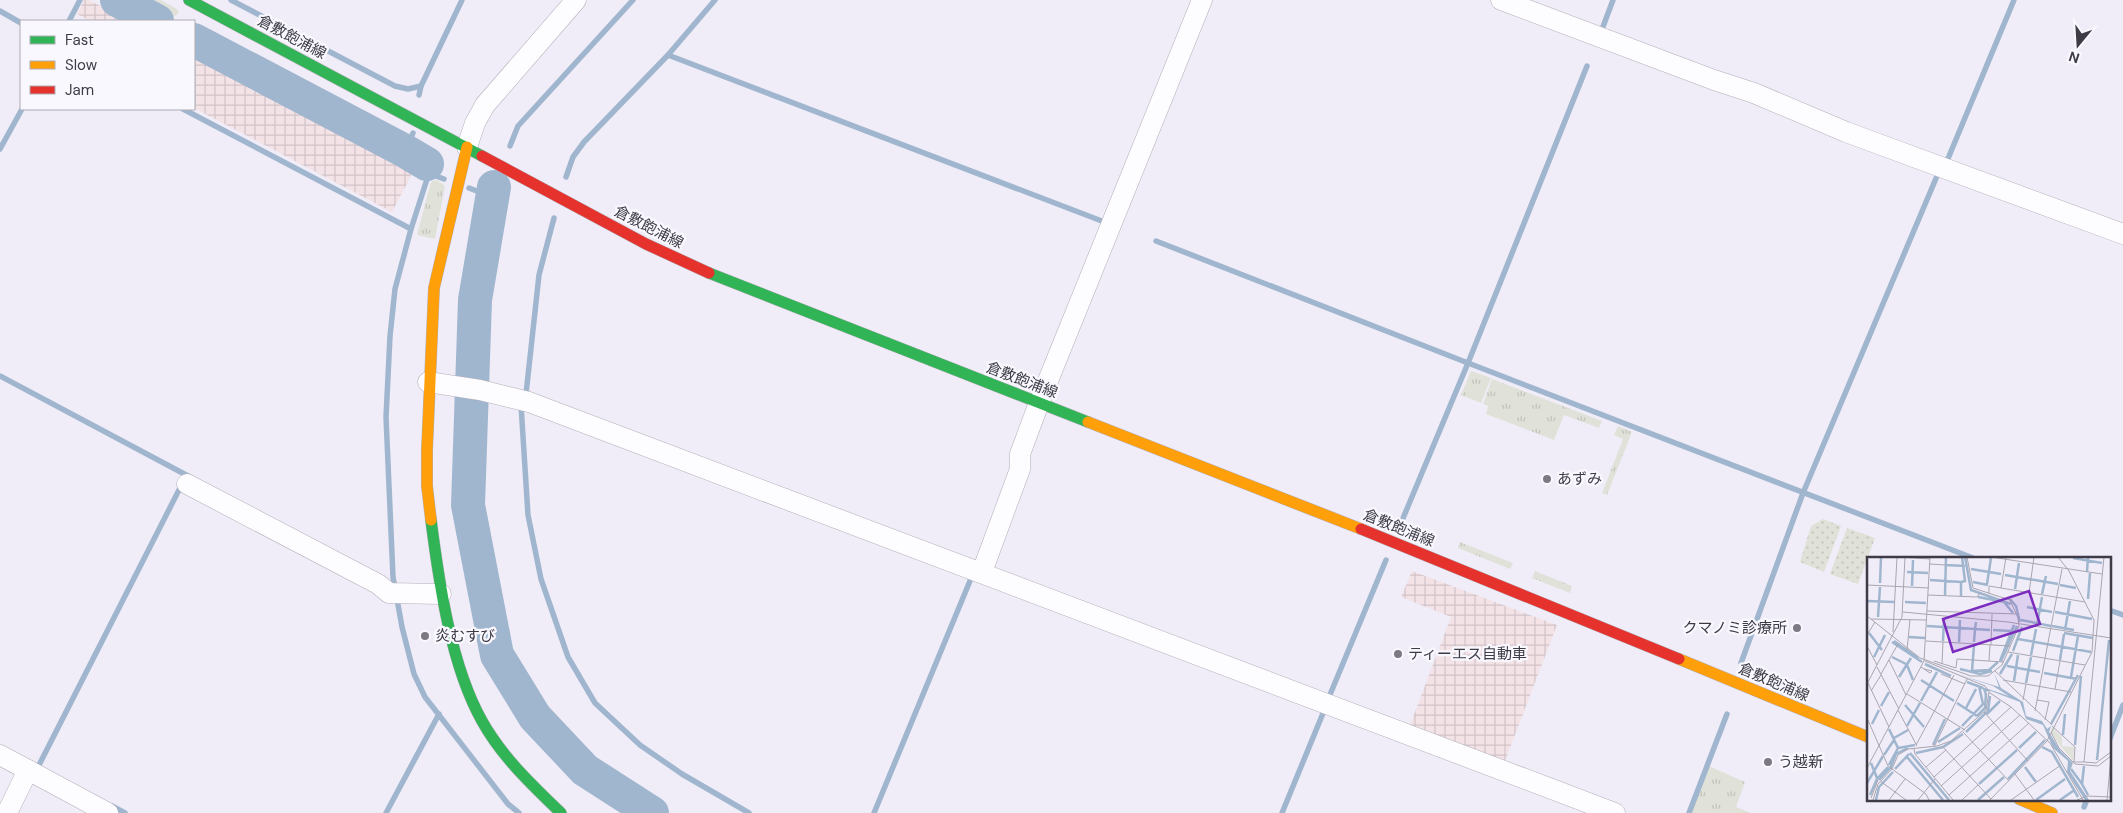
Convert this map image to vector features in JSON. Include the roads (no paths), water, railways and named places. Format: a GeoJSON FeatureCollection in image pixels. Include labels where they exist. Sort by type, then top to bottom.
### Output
{"type":"FeatureCollection","features":[{"type":"Feature","properties":{"kind":"main road","name":"倉敷飽浦線"},"geometry":{"type":"LineString","coordinates":[[189,0],[646,244],[706,272],[1394,542],[1867,737]]}},
{"type":"Feature","properties":{"kind":"main road"},"geometry":{"type":"LineString","coordinates":[[466,147],[434,288],[428,382],[427,486],[441,594],[465,687],[482,722],[522,776],[561,813]]}},
{"type":"Feature","properties":{"kind":"main road"},"geometry":{"type":"LineString","coordinates":[[2021,800],[2052,813]]}},
{"type":"Feature","properties":{"kind":"street"},"geometry":{"type":"LineString","coordinates":[[466,147],[474,123],[485,104],[576,0]]}},
{"type":"Feature","properties":{"kind":"street"},"geometry":{"type":"LineString","coordinates":[[978,570],[1020,461],[1039,403],[1202,0]]}},
{"type":"Feature","properties":{"kind":"street"},"geometry":{"type":"LineString","coordinates":[[1501,0],[1696,74],[1754,93],[1864,138],[2123,234]]}},
{"type":"Feature","properties":{"kind":"street"},"geometry":{"type":"LineString","coordinates":[[428,382],[473,389],[529,402],[978,570],[1616,813]]}},
{"type":"Feature","properties":{"kind":"street"},"geometry":{"type":"LineString","coordinates":[[187,484],[396,593],[441,594]]}},
{"type":"Feature","properties":{"kind":"street"},"geometry":{"type":"LineString","coordinates":[[0,755],[108,813]]}},
{"type":"Feature","properties":{"kind":"street"},"geometry":{"type":"LineString","coordinates":[[6,813],[28,770]]}},
{"type":"Feature","properties":{"kind":"waterway"},"geometry":{"type":"LineString","coordinates":[[70,20],[80,0]]}},
{"type":"Feature","properties":{"kind":"waterway"},"geometry":{"type":"LineString","coordinates":[[117,0],[155,20]]}},
{"type":"Feature","properties":{"kind":"waterway"},"geometry":{"type":"LineString","coordinates":[[231,0],[395,86],[408,89],[421,86]]}},
{"type":"Feature","properties":{"kind":"waterway"},"geometry":{"type":"LineString","coordinates":[[419,95],[421,86],[462,0]]}},
{"type":"Feature","properties":{"kind":"waterway"},"geometry":{"type":"LineString","coordinates":[[510,146],[518,126],[633,0]]}},
{"type":"Feature","properties":{"kind":"waterway"},"geometry":{"type":"LineString","coordinates":[[566,177],[573,157],[584,142],[668,55],[715,0]]}},
{"type":"Feature","properties":{"kind":"waterway"},"geometry":{"type":"LineString","coordinates":[[1601,32],[1613,0]]}},
{"type":"Feature","properties":{"kind":"waterway"},"geometry":{"type":"LineString","coordinates":[[1942,160],[1947,161],[2014,0]]}},
{"type":"Feature","properties":{"kind":"waterway"},"geometry":{"type":"LineString","coordinates":[[0,11],[20,22]]}},
{"type":"Feature","properties":{"kind":"waterway"},"geometry":{"type":"LineString","coordinates":[[195,41],[427,164]]}},
{"type":"Feature","properties":{"kind":"waterway"},"geometry":{"type":"LineString","coordinates":[[668,55],[1107,223]]}},
{"type":"Feature","properties":{"kind":"waterway"},"geometry":{"type":"LineString","coordinates":[[1156,241],[1468,363],[1587,66]]}},
{"type":"Feature","properties":{"kind":"waterway"},"geometry":{"type":"LineString","coordinates":[[0,149],[21,110]]}},
{"type":"Feature","properties":{"kind":"waterway"},"geometry":{"type":"LineString","coordinates":[[185,110],[411,229]]}},
{"type":"Feature","properties":{"kind":"waterway"},"geometry":{"type":"LineString","coordinates":[[405,151],[413,133]]}},
{"type":"Feature","properties":{"kind":"waterway"},"geometry":{"type":"LineString","coordinates":[[427,164],[428,176],[395,289],[390,336],[386,417],[393,577],[402,627],[414,674],[425,697],[508,804],[519,813]]}},
{"type":"Feature","properties":{"kind":"waterway"},"geometry":{"type":"LineString","coordinates":[[428,173],[444,179]]}},
{"type":"Feature","properties":{"kind":"waterway"},"geometry":{"type":"LineString","coordinates":[[1741,663],[1803,493],[1937,176]]}},
{"type":"Feature","properties":{"kind":"waterway"},"geometry":{"type":"LineString","coordinates":[[494,187],[475,300],[468,505],[497,655],[535,717],[585,770],[652,813]]}},
{"type":"Feature","properties":{"kind":"waterway"},"geometry":{"type":"LineString","coordinates":[[469,188],[492,197]]}},
{"type":"Feature","properties":{"kind":"waterway"},"geometry":{"type":"LineString","coordinates":[[526,394],[539,275],[554,218]]}},
{"type":"Feature","properties":{"kind":"waterway"},"geometry":{"type":"LineString","coordinates":[[1401,523],[1468,363],[1970,557]]}},
{"type":"Feature","properties":{"kind":"waterway"},"geometry":{"type":"LineString","coordinates":[[0,376],[190,477]]}},
{"type":"Feature","properties":{"kind":"waterway"},"geometry":{"type":"LineString","coordinates":[[521,405],[528,515],[541,579],[568,657],[595,703],[640,745],[682,774],[749,813]]}},
{"type":"Feature","properties":{"kind":"waterway"},"geometry":{"type":"LineString","coordinates":[[37,769],[182,484]]}},
{"type":"Feature","properties":{"kind":"waterway"},"geometry":{"type":"LineString","coordinates":[[1329,697],[1386,560]]}},
{"type":"Feature","properties":{"kind":"waterway"},"geometry":{"type":"LineString","coordinates":[[874,813],[972,576],[970,575]]}},
{"type":"Feature","properties":{"kind":"waterway"},"geometry":{"type":"LineString","coordinates":[[2110,610],[2123,615]]}},
{"type":"Feature","properties":{"kind":"waterway"},"geometry":{"type":"LineString","coordinates":[[2110,738],[2123,705]]}},
{"type":"Feature","properties":{"kind":"waterway"},"geometry":{"type":"LineString","coordinates":[[1282,813],[1326,706]]}},
{"type":"Feature","properties":{"kind":"waterway"},"geometry":{"type":"LineString","coordinates":[[386,813],[439,714]]}},
{"type":"Feature","properties":{"kind":"waterway"},"geometry":{"type":"LineString","coordinates":[[1689,813],[1727,714]]}},
{"type":"Feature","properties":{"kind":"waterway"},"geometry":{"type":"LineString","coordinates":[[2084,807],[2087,800]]}},
{"type":"Feature","properties":{"kind":"waterway"},"geometry":{"type":"LineString","coordinates":[[112,806],[125,813]]}},
{"type":"Feature","properties":{"kind":"place","name":"あずみ"},"geometry":{"type":"Point","coordinates":[1547,479]}},
{"type":"Feature","properties":{"kind":"place","name":"クマノミ診療所"},"geometry":{"type":"Point","coordinates":[1797,628]}},
{"type":"Feature","properties":{"kind":"place","name":"炎むすび"},"geometry":{"type":"Point","coordinates":[425,636]}},
{"type":"Feature","properties":{"kind":"place","name":"ティーエス自動車"},"geometry":{"type":"Point","coordinates":[1398,654]}},
{"type":"Feature","properties":{"kind":"place","name":"う越新"},"geometry":{"type":"Point","coordinates":[1768,762]}}]}
